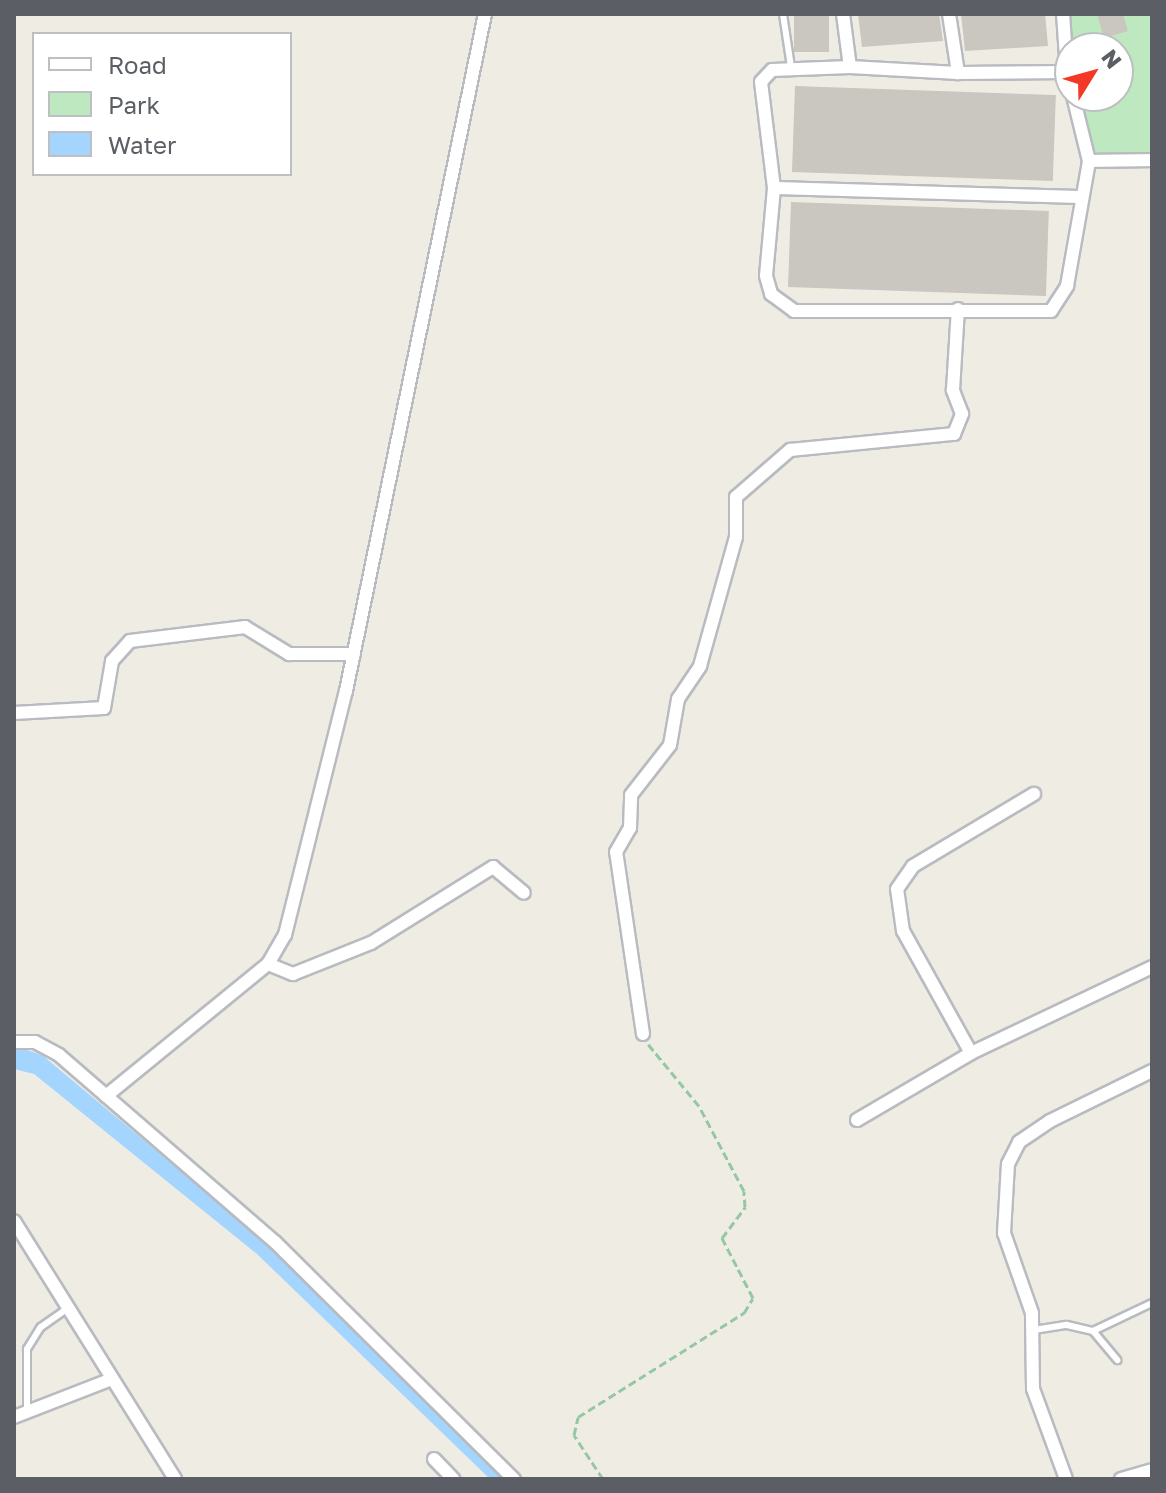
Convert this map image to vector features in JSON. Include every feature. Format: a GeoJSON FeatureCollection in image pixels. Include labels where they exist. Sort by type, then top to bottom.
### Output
{"type":"FeatureCollection","features":[{"type":"Feature","properties":{"kind":"street"},"geometry":{"type":"LineString","coordinates":[[106,1096],[268,964],[285,935],[354,654],[485,14]]}},
{"type":"Feature","properties":{"kind":"street"},"geometry":{"type":"LineString","coordinates":[[843,14],[850,67]]}},
{"type":"Feature","properties":{"kind":"street"},"geometry":{"type":"LineString","coordinates":[[949,14],[958,73]]}},
{"type":"Feature","properties":{"kind":"street"},"geometry":{"type":"LineString","coordinates":[[1054,78],[850,67],[772,70],[759,96],[774,188],[766,276],[779,304],[794,311],[958,309],[1039,316],[1051,311],[1067,286],[1089,161],[1077,112]]}},
{"type":"Feature","properties":{"kind":"street"},"geometry":{"type":"LineString","coordinates":[[1089,161],[1152,160]]}},
{"type":"Feature","properties":{"kind":"street"},"geometry":{"type":"LineString","coordinates":[[774,188],[1081,197]]}},
{"type":"Feature","properties":{"kind":"street"},"geometry":{"type":"LineString","coordinates":[[643,1034],[616,852],[630,828],[631,795],[670,745],[678,699],[699,668],[736,537],[736,497],[790,450],[957,432],[958,309]]}},
{"type":"Feature","properties":{"kind":"street"},"geometry":{"type":"LineString","coordinates":[[14,713],[104,708],[112,661],[130,641],[245,627],[289,654],[354,654]]}},
{"type":"Feature","properties":{"kind":"street"},"geometry":{"type":"LineString","coordinates":[[971,1053],[893,902],[913,866],[1034,794]]}},
{"type":"Feature","properties":{"kind":"street"},"geometry":{"type":"LineString","coordinates":[[268,964],[293,974],[371,943],[493,867],[524,893]]}},
{"type":"Feature","properties":{"kind":"street"},"geometry":{"type":"LineString","coordinates":[[857,1120],[971,1053],[1152,967]]}},
{"type":"Feature","properties":{"kind":"street"},"geometry":{"type":"LineString","coordinates":[[14,1042],[48,1047],[275,1242],[514,1479]]}},
{"type":"Feature","properties":{"kind":"street"},"geometry":{"type":"LineString","coordinates":[[1066,1479],[1033,1387],[1034,1330],[1004,1233],[1013,1151],[1069,1110],[1152,1071]]}},
{"type":"Feature","properties":{"kind":"street"},"geometry":{"type":"LineString","coordinates":[[14,1221],[175,1479]]}},
{"type":"Feature","properties":{"kind":"street"},"geometry":{"type":"LineString","coordinates":[[20,1415],[112,1379]]}},
{"type":"Feature","properties":{"kind":"street"},"geometry":{"type":"LineString","coordinates":[[434,1459],[453,1479]]}},
{"type":"Feature","properties":{"kind":"street"},"geometry":{"type":"LineString","coordinates":[[1121,1479],[1152,1470]]}},
{"type":"Feature","properties":{"kind":"lane"},"geometry":{"type":"LineString","coordinates":[[783,14],[791,67]]}},
{"type":"Feature","properties":{"kind":"lane"},"geometry":{"type":"LineString","coordinates":[[1093,1331],[1152,1303]]}},
{"type":"Feature","properties":{"kind":"lane"},"geometry":{"type":"LineString","coordinates":[[20,1415],[27,1349],[41,1327],[68,1308]]}},
{"type":"Feature","properties":{"kind":"lane"},"geometry":{"type":"LineString","coordinates":[[1034,1330],[1070,1325],[1093,1331],[1117,1360]]}},
{"type":"Feature","properties":{"kind":"path"},"geometry":{"type":"LineString","coordinates":[[603,1479],[574,1435],[578,1417],[744,1313],[753,1298],[722,1238],[745,1207],[744,1191],[699,1106],[643,1034]]}},
{"type":"Feature","properties":{"kind":"green space"},"geometry":{"type":"Polygon","coordinates":[[[1063,14],[1152,14],[1152,160],[1090,162],[1077,112],[1134,112],[1134,32],[1065,32],[1063,14]]]}},
{"type":"Feature","properties":{"kind":"water"},"geometry":{"type":"Polygon","coordinates":[[[24,1049],[42,1055],[274,1249],[506,1479],[490,1479],[257,1254],[34,1074],[14,1069],[14,1050],[24,1049]]]}},
{"type":"Feature","properties":{"kind":"building"},"geometry":{"type":"Polygon","coordinates":[[[794,14],[829,14],[829,52],[794,52],[794,14]]]}},
{"type":"Feature","properties":{"kind":"building"},"geometry":{"type":"Polygon","coordinates":[[[858,14],[939,14],[943,41],[862,47],[858,14]]]}},
{"type":"Feature","properties":{"kind":"building"},"geometry":{"type":"Polygon","coordinates":[[[961,14],[1045,14],[1048,46],[965,51],[961,14]]]}},
{"type":"Feature","properties":{"kind":"building"},"geometry":{"type":"Polygon","coordinates":[[[1097,14],[1123,14],[1128,31],[1102,32],[1097,14]]]}},
{"type":"Feature","properties":{"kind":"building"},"geometry":{"type":"Polygon","coordinates":[[[795,86],[1054,95],[1053,181],[792,172],[795,86]]]}},
{"type":"Feature","properties":{"kind":"building"},"geometry":{"type":"Polygon","coordinates":[[[791,202],[1049,211],[1046,296],[788,287],[791,202]]]}}]}
